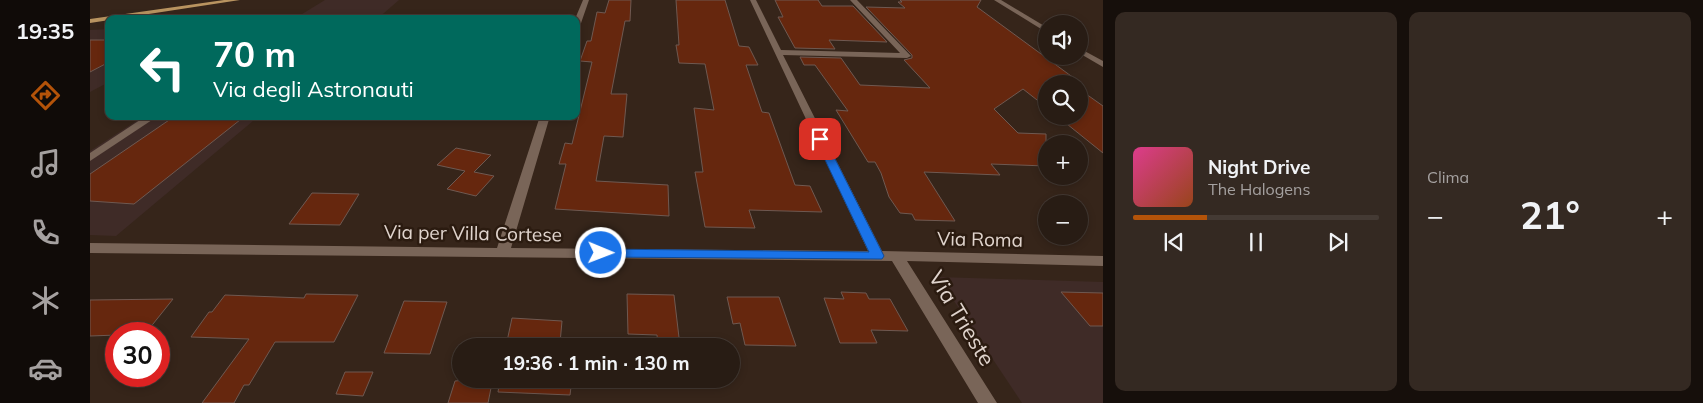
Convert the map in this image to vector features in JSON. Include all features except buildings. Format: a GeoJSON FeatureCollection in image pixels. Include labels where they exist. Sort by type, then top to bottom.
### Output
{"type":"FeatureCollection","features":[{"type":"Feature","properties":{"kind":"main road"},"geometry":{"type":"LineString","coordinates":[[90,17],[209,0]]}},
{"type":"Feature","properties":{"kind":"main road"},"geometry":{"type":"LineString","coordinates":[[132,15],[237,0]]}},
{"type":"Feature","properties":{"kind":"main road"},"geometry":{"type":"LineString","coordinates":[[90,21],[105,19]]}},
{"type":"Feature","properties":{"kind":"street"},"geometry":{"type":"LineString","coordinates":[[580,16],[586,0]]}},
{"type":"Feature","properties":{"kind":"street"},"geometry":{"type":"LineString","coordinates":[[753,0],[877,256]]}},
{"type":"Feature","properties":{"kind":"street"},"geometry":{"type":"LineString","coordinates":[[777,52],[907,56],[853,0]]}},
{"type":"Feature","properties":{"kind":"street"},"geometry":{"type":"LineString","coordinates":[[997,0],[1038,25]]}},
{"type":"Feature","properties":{"kind":"street"},"geometry":{"type":"LineString","coordinates":[[1088,56],[1103,65]]}},
{"type":"Feature","properties":{"kind":"street"},"geometry":{"type":"LineString","coordinates":[[90,158],[148,120]]}},
{"type":"Feature","properties":{"kind":"street"},"geometry":{"type":"LineString","coordinates":[[503,252],[544,120]]}},
{"type":"Feature","properties":{"kind":"street","name":"Via per Villa Cortese"},"geometry":{"type":"LineString","coordinates":[[90,248],[856,256]]}},
{"type":"Feature","properties":{"kind":"street","name":"Via Roma"},"geometry":{"type":"LineString","coordinates":[[856,256],[1103,261]]}},
{"type":"Feature","properties":{"kind":"street","name":"Via Trieste"},"geometry":{"type":"LineString","coordinates":[[897,257],[988,403]]}},
{"type":"Feature","properties":{"kind":"shaded area"},"geometry":{"type":"Polygon","coordinates":[[[325,0],[399,0],[382,15],[301,15],[325,0]]]}},
{"type":"Feature","properties":{"kind":"shaded area"},"geometry":{"type":"Polygon","coordinates":[[[105,29],[105,84],[90,92],[90,30],[105,29]]]}},
{"type":"Feature","properties":{"kind":"shaded area"},"geometry":{"type":"Polygon","coordinates":[[[138,120],[254,120],[116,236],[90,235],[90,151],[138,120]]]}},
{"type":"Feature","properties":{"kind":"shaded area"},"geometry":{"type":"Polygon","coordinates":[[[938,277],[1103,282],[1103,403],[1022,403],[938,277]]]}},
{"type":"Feature","properties":{"kind":"route"},"geometry":{"type":"LineString","coordinates":[[601,253],[877,256],[820,139]]}}]}
